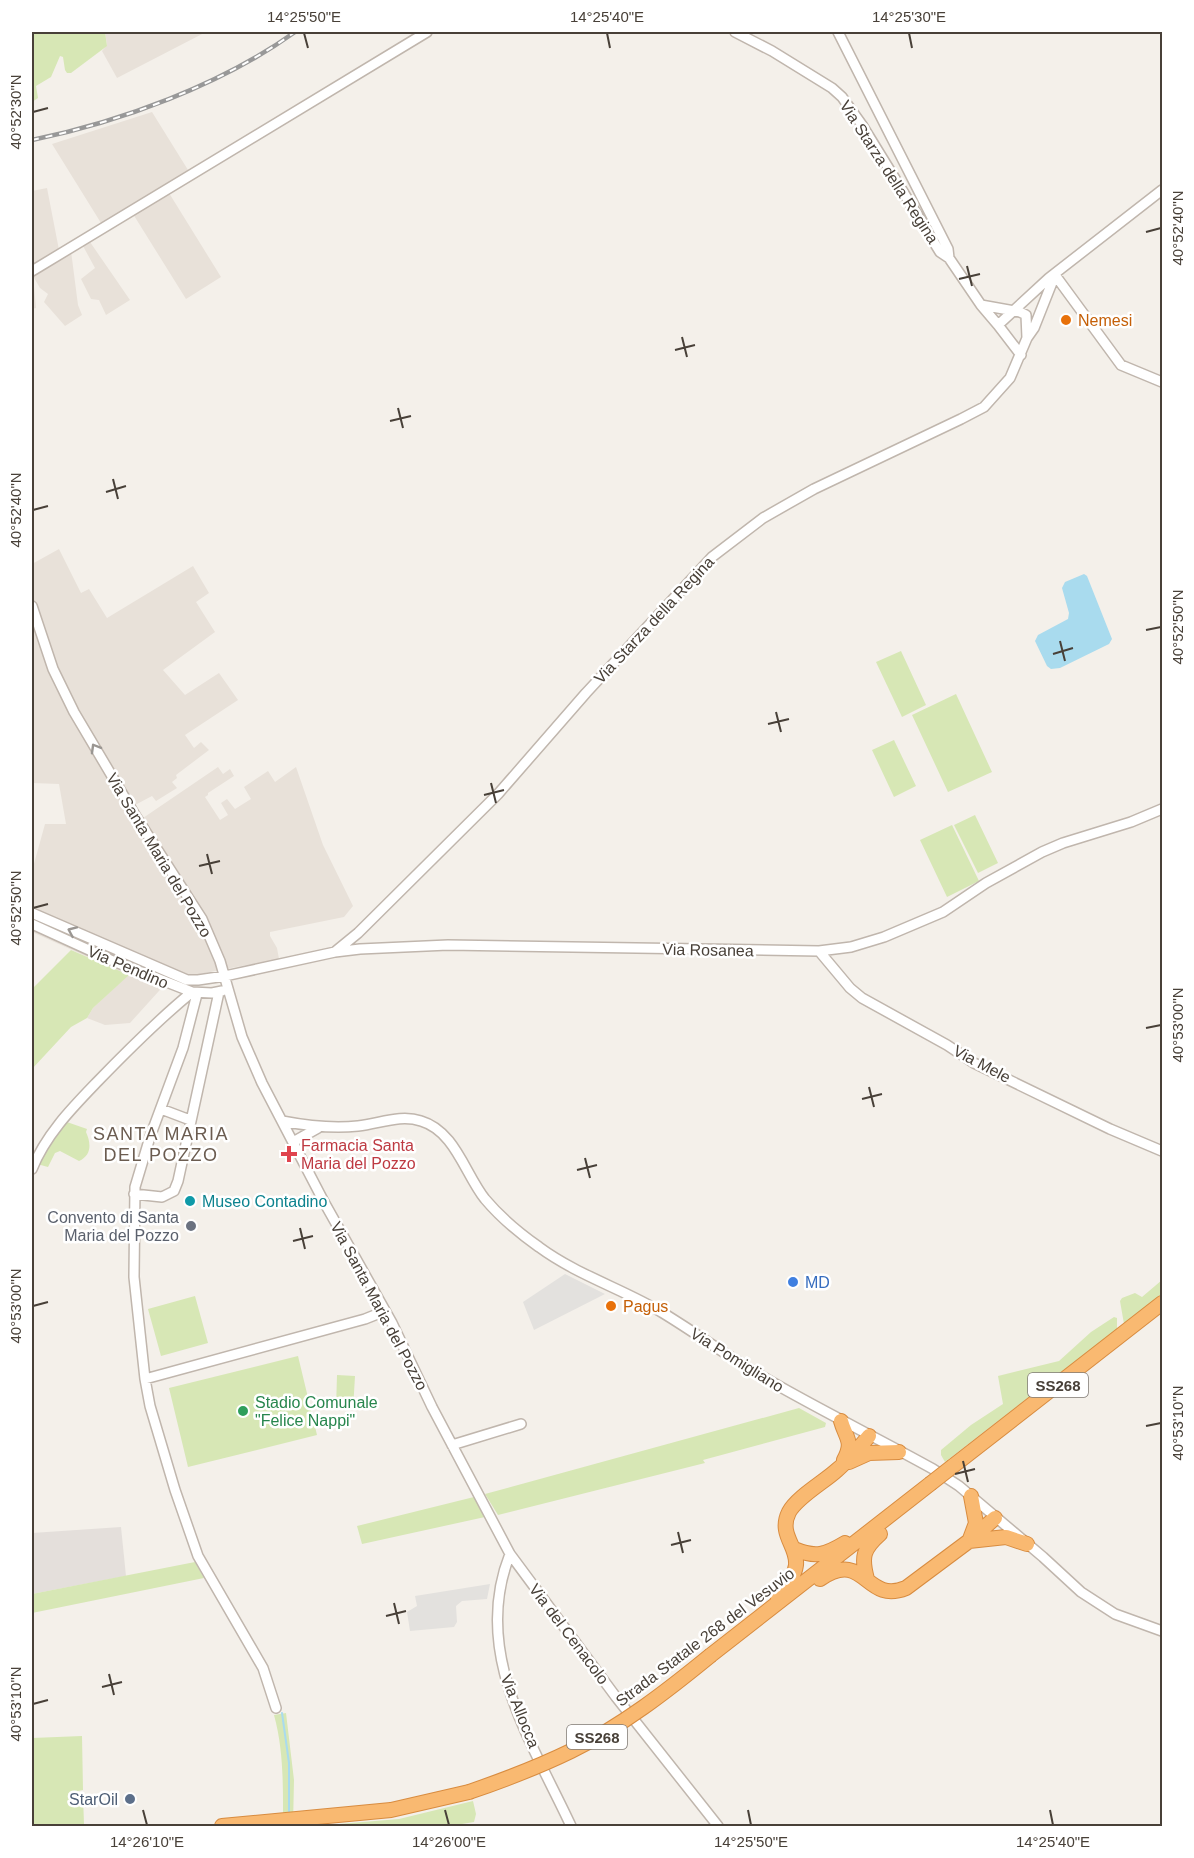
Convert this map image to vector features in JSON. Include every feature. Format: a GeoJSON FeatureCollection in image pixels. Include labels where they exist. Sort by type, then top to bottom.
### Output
{"type":"FeatureCollection","features":[{"type":"Feature","properties":{"kind":"highway","name":"SS268"},"geometry":{"type":"LineString","coordinates":[[883,1521],[1162,1303]]}},
{"type":"Feature","properties":{"kind":"highway"},"geometry":{"type":"LineString","coordinates":[[840,1468],[849,1451],[849,1442],[841,1421]]}},
{"type":"Feature","properties":{"kind":"highway"},"geometry":{"type":"LineString","coordinates":[[747,1627],[760,1610],[788,1585],[794,1576],[796,1565],[794,1549],[788,1538],[786,1525],[788,1513],[794,1504],[840,1468],[869,1436]]}},
{"type":"Feature","properties":{"kind":"highway"},"geometry":{"type":"LineString","coordinates":[[840,1468],[869,1453],[899,1452]]}},
{"type":"Feature","properties":{"kind":"highway"},"geometry":{"type":"LineString","coordinates":[[969,1541],[976,1523],[970,1496]]}},
{"type":"Feature","properties":{"kind":"highway"},"geometry":{"type":"LineString","coordinates":[[867,1579],[863,1560],[869,1543],[914,1497]]}},
{"type":"Feature","properties":{"kind":"highway"},"geometry":{"type":"LineString","coordinates":[[770,1609],[833,1571],[850,1570],[884,1592],[896,1592],[906,1588],[969,1541],[995,1518]]}},
{"type":"Feature","properties":{"kind":"highway"},"geometry":{"type":"LineString","coordinates":[[794,1549],[808,1555],[825,1554],[883,1521]]}},
{"type":"Feature","properties":{"kind":"highway","name":"Strada Statale 268 del Vesuvio"},"geometry":{"type":"LineString","coordinates":[[222,1827],[391,1810],[469,1792],[522,1773],[573,1750],[645,1706],[883,1521]]}},
{"type":"Feature","properties":{"kind":"highway"},"geometry":{"type":"LineString","coordinates":[[969,1541],[1006,1538],[1027,1544]]}},
{"type":"Feature","properties":{"kind":"street"},"geometry":{"type":"LineString","coordinates":[[32,271],[427,32]]}},
{"type":"Feature","properties":{"kind":"street","name":"Via Starza della Regina"},"geometry":{"type":"LineString","coordinates":[[735,32],[772,51],[832,88],[842,98],[862,125],[940,252],[949,258],[981,305],[1021,355]]}},
{"type":"Feature","properties":{"kind":"street","name":"Via Starza della Regina"},"geometry":{"type":"LineString","coordinates":[[838,32],[948,249],[949,258]]}},
{"type":"Feature","properties":{"kind":"street","name":"Via Starza della Regina"},"geometry":{"type":"LineString","coordinates":[[998,325],[1049,278],[1162,190]]}},
{"type":"Feature","properties":{"kind":"street"},"geometry":{"type":"LineString","coordinates":[[1055,275],[1121,365],[1162,382]]}},
{"type":"Feature","properties":{"kind":"street","name":"Via Starza della Regina"},"geometry":{"type":"LineString","coordinates":[[335,952],[358,933],[498,794],[586,693],[712,557],[763,519],[814,489],[984,407],[1010,378],[1027,338],[1034,328],[1055,275]]}},
{"type":"Feature","properties":{"kind":"street"},"geometry":{"type":"LineString","coordinates":[[981,305],[1026,315],[1027,338]]}},
{"type":"Feature","properties":{"kind":"street","name":"Via Santa Maria del Pozzo"},"geometry":{"type":"LineString","coordinates":[[32,606],[53,669],[74,712],[135,815],[202,919],[225,976],[224,990],[262,1083],[385,1311],[510,1554]]}},
{"type":"Feature","properties":{"kind":"street","name":"Via Rosanea"},"geometry":{"type":"LineString","coordinates":[[225,976],[335,952],[360,949],[448,945],[819,951],[851,947],[884,937],[943,912],[986,883],[1042,852],[1162,809]]}},
{"type":"Feature","properties":{"kind":"street","name":"Via Pendino"},"geometry":{"type":"LineString","coordinates":[[32,913],[187,980],[225,976]]}},
{"type":"Feature","properties":{"kind":"street","name":"Via Pendino"},"geometry":{"type":"LineString","coordinates":[[32,924],[113,961],[194,993],[224,990]]}},
{"type":"Feature","properties":{"kind":"street","name":"Via Mele"},"geometry":{"type":"LineString","coordinates":[[819,951],[850,988],[862,998],[974,1062],[1110,1129],[1162,1151]]}},
{"type":"Feature","properties":{"kind":"street"},"geometry":{"type":"LineString","coordinates":[[134,1194],[162,1197],[174,1191],[224,990]]}},
{"type":"Feature","properties":{"kind":"street"},"geometry":{"type":"LineString","coordinates":[[194,993],[183,1048],[141,1163],[134,1194],[134,1277],[145,1379],[150,1406],[175,1490],[198,1556],[263,1668],[276,1708]]}},
{"type":"Feature","properties":{"kind":"street"},"geometry":{"type":"LineString","coordinates":[[32,1168],[49,1138],[67,1114],[156,1022],[194,993]]}},
{"type":"Feature","properties":{"kind":"street"},"geometry":{"type":"LineString","coordinates":[[161,1109],[190,1120]]}},
{"type":"Feature","properties":{"kind":"street","name":"Via Pomigliano"},"geometry":{"type":"LineString","coordinates":[[282,1121],[318,1128],[358,1126],[409,1119],[422,1121],[434,1127],[454,1147],[474,1183],[499,1215],[543,1250],[606,1285],[662,1312],[718,1351],[841,1421],[933,1469],[959,1486],[1081,1592],[1115,1614],[1162,1631]]}},
{"type":"Feature","properties":{"kind":"street","name":"Via Pomigliano"},"geometry":{"type":"LineString","coordinates":[[293,1143],[318,1128]]}},
{"type":"Feature","properties":{"kind":"street"},"geometry":{"type":"LineString","coordinates":[[145,1379],[365,1319],[385,1311]]}},
{"type":"Feature","properties":{"kind":"street"},"geometry":{"type":"LineString","coordinates":[[452,1445],[521,1424]]}},
{"type":"Feature","properties":{"kind":"street","name":"Via Allocca"},"geometry":{"type":"LineString","coordinates":[[510,1554],[501,1576],[497,1614],[498,1649],[510,1694],[571,1827]]}},
{"type":"Feature","properties":{"kind":"street","name":"Via del Cenacolo"},"geometry":{"type":"LineString","coordinates":[[510,1554],[616,1697],[718,1827]]}},
{"type":"Feature","properties":{"kind":"shaded area"},"geometry":{"type":"Polygon","coordinates":[[[105,32],[206,32],[117,78],[102,51],[107,45],[105,32]]]}},
{"type":"Feature","properties":{"kind":"shaded area"},"geometry":{"type":"Polygon","coordinates":[[[152,112],[193,178],[169,193],[221,277],[186,299],[133,214],[90,242],[130,300],[106,315],[99,300],[91,299],[81,279],[95,268],[83,246],[71,251],[78,305],[82,315],[65,326],[44,302],[48,294],[40,288],[33,276],[36,308],[32,309],[32,191],[47,188],[59,250],[101,223],[52,144],[152,112]]]}},
{"type":"Feature","properties":{"kind":"shaded area"},"geometry":{"type":"Polygon","coordinates":[[[59,549],[81,593],[89,589],[107,618],[193,566],[209,593],[196,602],[215,632],[163,670],[185,695],[219,673],[238,700],[185,735],[194,748],[201,742],[209,750],[176,775],[177,778],[172,782],[177,788],[156,801],[152,796],[135,805],[143,818],[218,767],[223,774],[230,769],[234,776],[205,797],[220,820],[228,815],[221,803],[227,799],[235,809],[251,799],[244,787],[268,771],[275,782],[296,767],[323,845],[353,906],[344,917],[270,932],[279,959],[189,976],[177,971],[130,1023],[105,1025],[87,1018],[93,1008],[128,975],[32,932],[32,871],[45,824],[66,824],[59,784],[32,783],[32,564],[59,549]]]}},
{"type":"Feature","properties":{"kind":"shaded area"},"geometry":{"type":"Polygon","coordinates":[[[565,1274],[605,1294],[534,1330],[523,1302],[565,1274]]]}},
{"type":"Feature","properties":{"kind":"shaded area"},"geometry":{"type":"Polygon","coordinates":[[[121,1527],[126,1576],[32,1594],[32,1533],[121,1527]]]}},
{"type":"Feature","properties":{"kind":"shaded area"},"geometry":{"type":"Polygon","coordinates":[[[490,1584],[487,1599],[462,1601],[456,1606],[457,1622],[454,1627],[410,1631],[407,1612],[417,1606],[415,1596],[490,1584]]]}},
{"type":"Feature","properties":{"kind":"green space"},"geometry":{"type":"Polygon","coordinates":[[[32,32],[105,32],[107,46],[71,73],[65,70],[63,57],[60,56],[51,77],[36,86],[38,98],[32,102],[32,32]]]}},
{"type":"Feature","properties":{"kind":"green space"},"geometry":{"type":"Polygon","coordinates":[[[901,651],[926,705],[902,717],[876,662],[901,651]]]}},
{"type":"Feature","properties":{"kind":"green space"},"geometry":{"type":"Polygon","coordinates":[[[956,694],[992,772],[948,792],[912,715],[956,694]]]}},
{"type":"Feature","properties":{"kind":"green space"},"geometry":{"type":"Polygon","coordinates":[[[894,740],[916,786],[894,797],[872,750],[894,740]]]}},
{"type":"Feature","properties":{"kind":"green space"},"geometry":{"type":"Polygon","coordinates":[[[975,815],[998,863],[978,873],[954,825],[975,815]]]}},
{"type":"Feature","properties":{"kind":"green space"},"geometry":{"type":"Polygon","coordinates":[[[952,825],[979,881],[947,897],[920,840],[952,825]]]}},
{"type":"Feature","properties":{"kind":"green space"},"geometry":{"type":"Polygon","coordinates":[[[71,950],[129,975],[93,1008],[87,1018],[71,1027],[32,1069],[32,989],[71,950]]]}},
{"type":"Feature","properties":{"kind":"green space"},"geometry":{"type":"Polygon","coordinates":[[[64,1121],[87,1129],[88,1152],[79,1161],[60,1151],[55,1153],[48,1167],[37,1164],[64,1121]]]}},
{"type":"Feature","properties":{"kind":"green space"},"geometry":{"type":"Polygon","coordinates":[[[1162,1280],[1162,1294],[1124,1324],[1120,1301],[1122,1298],[1135,1293],[1142,1297],[1162,1280]]]}},
{"type":"Feature","properties":{"kind":"green space"},"geometry":{"type":"Polygon","coordinates":[[[195,1296],[208,1343],[161,1356],[148,1309],[195,1296]]]}},
{"type":"Feature","properties":{"kind":"green space"},"geometry":{"type":"Polygon","coordinates":[[[1114,1317],[1117,1318],[1117,1329],[945,1462],[941,1450],[971,1425],[1003,1404],[998,1376],[1059,1361],[1091,1332],[1114,1317]]]}},
{"type":"Feature","properties":{"kind":"green space","name":"Stadio Comunale \"Felice Nappi\""},"geometry":{"type":"Polygon","coordinates":[[[298,1356],[317,1435],[188,1467],[169,1388],[298,1356]]]}},
{"type":"Feature","properties":{"kind":"green space"},"geometry":{"type":"Polygon","coordinates":[[[337,1375],[355,1376],[353,1410],[336,1409],[337,1375]]]}},
{"type":"Feature","properties":{"kind":"green space"},"geometry":{"type":"Polygon","coordinates":[[[799,1408],[826,1423],[825,1427],[703,1460],[705,1463],[498,1515],[485,1494],[799,1408]]]}},
{"type":"Feature","properties":{"kind":"green space"},"geometry":{"type":"Polygon","coordinates":[[[474,1497],[485,1517],[362,1544],[357,1526],[474,1497]]]}},
{"type":"Feature","properties":{"kind":"green space"},"geometry":{"type":"Polygon","coordinates":[[[195,1562],[204,1578],[32,1613],[32,1594],[195,1562]]]}},
{"type":"Feature","properties":{"kind":"green space"},"geometry":{"type":"Polygon","coordinates":[[[286,1713],[294,1780],[293,1826],[283,1826],[281,1756],[274,1715],[286,1713]]]}},
{"type":"Feature","properties":{"kind":"green space"},"geometry":{"type":"Polygon","coordinates":[[[82,1736],[83,1790],[78,1791],[78,1796],[83,1796],[84,1824],[32,1826],[32,1738],[82,1736]]]}},
{"type":"Feature","properties":{"kind":"green space"},"geometry":{"type":"Polygon","coordinates":[[[473,1801],[476,1814],[474,1822],[450,1826],[315,1826],[399,1819],[473,1801]]]}},
{"type":"Feature","properties":{"kind":"water"},"geometry":{"type":"Polygon","coordinates":[[[1084,574],[1087,576],[1112,639],[1109,644],[1060,668],[1051,669],[1047,666],[1035,641],[1038,635],[1068,619],[1069,613],[1062,588],[1065,582],[1084,574]]]}},
{"type":"Feature","properties":{"kind":"waterway"},"geometry":{"type":"LineString","coordinates":[[282,1713],[289,1763],[289,1815]]}},
{"type":"Feature","properties":{"kind":"railway"},"geometry":{"type":"LineString","coordinates":[[32,140],[100,123],[169,99],[235,69],[295,32]]}},
{"type":"Feature","properties":{"kind":"place","name":"Nemesi"},"geometry":{"type":"Point","coordinates":[1066,320]}},
{"type":"Feature","properties":{"kind":"place","name":"Farmacia Santa Maria del Pozzo"},"geometry":{"type":"Point","coordinates":[289,1154]}},
{"type":"Feature","properties":{"kind":"place","name":"Museo Contadino"},"geometry":{"type":"Point","coordinates":[190,1201]}},
{"type":"Feature","properties":{"kind":"place","name":"Convento di Santa Maria del Pozzo"},"geometry":{"type":"Point","coordinates":[191,1226]}},
{"type":"Feature","properties":{"kind":"place","name":"MD"},"geometry":{"type":"Point","coordinates":[793,1282]}},
{"type":"Feature","properties":{"kind":"place","name":"Pagus"},"geometry":{"type":"Point","coordinates":[611,1306]}},
{"type":"Feature","properties":{"kind":"place","name":"Stadio Comunale \"Felice Nappi\""},"geometry":{"type":"Point","coordinates":[243,1411]}},
{"type":"Feature","properties":{"kind":"place","name":"StarOil"},"geometry":{"type":"Point","coordinates":[130,1799]}},
{"type":"Feature","properties":{"kind":"district","name":"SANTA MARIA DEL POZZO"},"geometry":{"type":"Point","coordinates":[161,1144]}}]}
